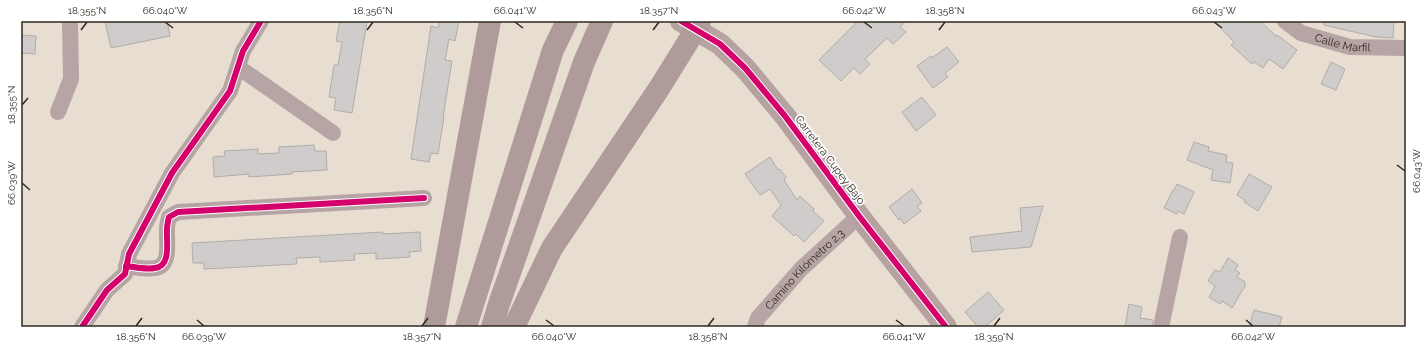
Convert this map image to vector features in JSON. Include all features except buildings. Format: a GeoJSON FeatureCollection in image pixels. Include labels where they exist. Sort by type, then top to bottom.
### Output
{"type":"FeatureCollection","features":[{"type":"Feature","properties":{"kind":"main road"},"geometry":{"type":"LineString","coordinates":[[434,327],[490,21]]}},
{"type":"Feature","properties":{"kind":"main road"},"geometry":{"type":"LineString","coordinates":[[466,327],[553,50],[567,21]]}},
{"type":"Feature","properties":{"kind":"main road"},"geometry":{"type":"LineString","coordinates":[[492,327],[584,62],[602,21]]}},
{"type":"Feature","properties":{"kind":"main road"},"geometry":{"type":"LineString","coordinates":[[514,327],[552,248],[658,90],[692,24]]}},
{"type":"Feature","properties":{"kind":"street"},"geometry":{"type":"LineString","coordinates":[[58,112],[71,79],[70,21]]}},
{"type":"Feature","properties":{"kind":"street"},"geometry":{"type":"LineString","coordinates":[[82,327],[107,290],[125,274],[129,254],[172,173],[230,91],[244,51],[261,21]]}},
{"type":"Feature","properties":{"kind":"street","name":"Calle Marfil"},"geometry":{"type":"LineString","coordinates":[[1285,21],[1301,32],[1350,47],[1406,48]]}},
{"type":"Feature","properties":{"kind":"street","name":"Carretera Cupey Bajo"},"geometry":{"type":"LineString","coordinates":[[692,24],[720,44],[745,68],[785,116],[859,216],[946,327]]}},
{"type":"Feature","properties":{"kind":"street"},"geometry":{"type":"LineString","coordinates":[[238,67],[333,133]]}},
{"type":"Feature","properties":{"kind":"street"},"geometry":{"type":"LineString","coordinates":[[126,266],[156,268],[160,266],[166,258],[168,251],[167,228],[169,217],[178,212],[424,198]]}},
{"type":"Feature","properties":{"kind":"street","name":"Camino Kilómetro 2.3"},"geometry":{"type":"LineString","coordinates":[[755,327],[758,318],[801,269],[859,216]]}},
{"type":"Feature","properties":{"kind":"street"},"geometry":{"type":"LineString","coordinates":[[1161,327],[1180,237]]}},
{"type":"Feature","properties":{"kind":"cycle path"},"geometry":{"type":"LineString","coordinates":[[82,327],[107,290],[125,274],[129,254],[172,173],[230,91],[243,51],[261,21]]}},
{"type":"Feature","properties":{"kind":"cycle path"},"geometry":{"type":"LineString","coordinates":[[681,21],[720,44],[745,68],[785,116],[859,216],[946,327]]}},
{"type":"Feature","properties":{"kind":"cycle path"},"geometry":{"type":"LineString","coordinates":[[126,266],[152,269],[164,263],[167,252],[167,228],[169,217],[178,212],[424,198]]}}]}
